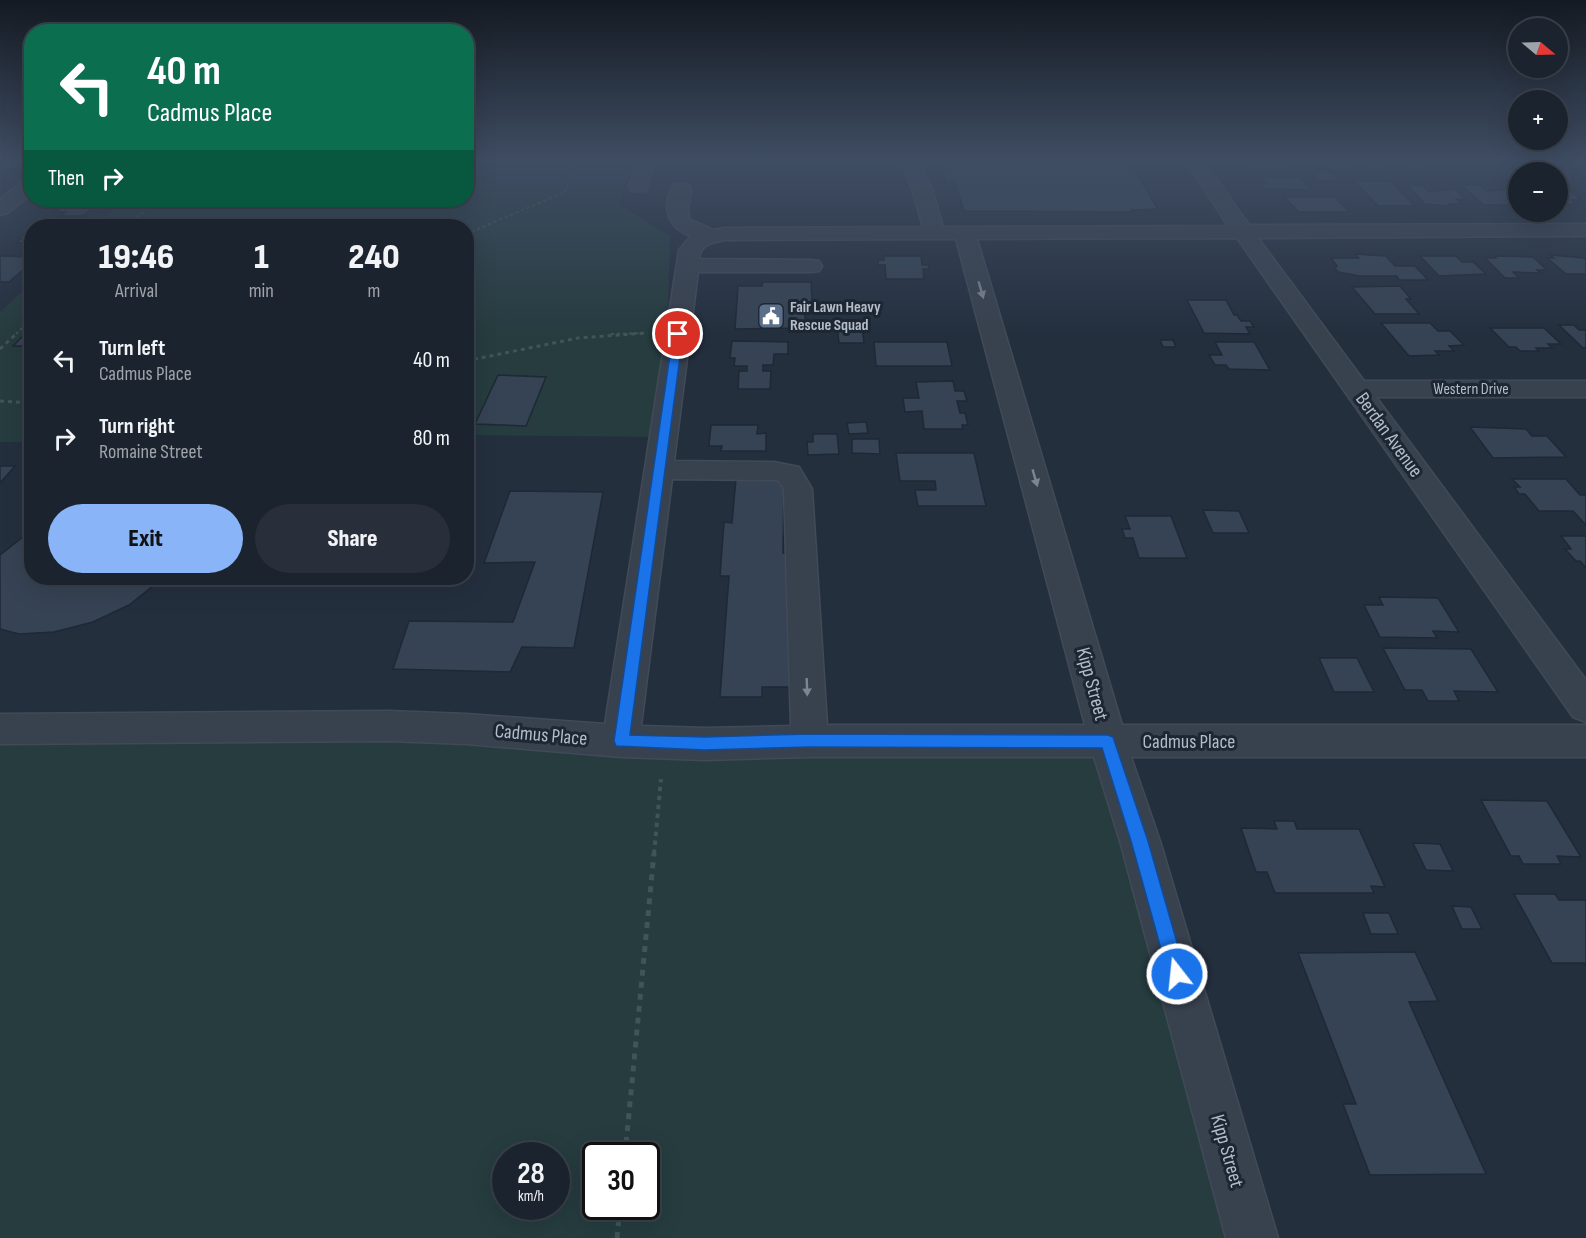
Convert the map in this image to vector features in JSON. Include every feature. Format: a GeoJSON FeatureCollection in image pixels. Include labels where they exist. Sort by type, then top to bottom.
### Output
{"type":"FeatureCollection","features":[{"type":"Feature","properties":{"kind":"street"},"geometry":{"type":"LineString","coordinates":[[678,219],[686,228],[706,238]]}},
{"type":"Feature","properties":{"kind":"street"},"geometry":{"type":"LineString","coordinates":[[930,219],[934,234]]}},
{"type":"Feature","properties":{"kind":"street","name":"Berdan Avenue"},"geometry":{"type":"LineString","coordinates":[[1234,219],[1586,707]]}},
{"type":"Feature","properties":{"kind":"street"},"geometry":{"type":"LineString","coordinates":[[621,741],[690,250],[706,238],[724,234],[1586,230]]}},
{"type":"Feature","properties":{"kind":"street","name":"Kipp Street"},"geometry":{"type":"LineString","coordinates":[[965,234],[1108,742],[1140,841],[1252,1238]]}},
{"type":"Feature","properties":{"kind":"street"},"geometry":{"type":"LineString","coordinates":[[688,266],[811,266]]}},
{"type":"Feature","properties":{"kind":"street","name":"Western Drive"},"geometry":{"type":"LineString","coordinates":[[1356,389],[1586,388]]}},
{"type":"Feature","properties":{"kind":"street"},"geometry":{"type":"LineString","coordinates":[[659,470],[789,473],[798,489],[810,741]]}},
{"type":"Feature","properties":{"kind":"street","name":"Cadmus Place"},"geometry":{"type":"LineString","coordinates":[[0,729],[389,726],[705,744],[810,741],[1586,741]]}},
{"type":"Feature","properties":{"kind":"path"},"geometry":{"type":"LineString","coordinates":[[474,231],[502,219]]}},
{"type":"Feature","properties":{"kind":"path"},"geometry":{"type":"LineString","coordinates":[[0,349],[24,326]]}},
{"type":"Feature","properties":{"kind":"path"},"geometry":{"type":"LineString","coordinates":[[474,359],[560,341],[628,332],[678,334]]}},
{"type":"Feature","properties":{"kind":"path"},"geometry":{"type":"LineString","coordinates":[[1,402],[24,402]]}},
{"type":"Feature","properties":{"kind":"path"},"geometry":{"type":"LineString","coordinates":[[626,1142],[661,779]]}},
{"type":"Feature","properties":{"kind":"path"},"geometry":{"type":"LineString","coordinates":[[617,1238],[619,1220]]}},
{"type":"Feature","properties":{"kind":"green space"},"geometry":{"type":"Polygon","coordinates":[[[103,219],[642,219],[670,236],[664,437],[474,435],[474,219],[103,219]]]}},
{"type":"Feature","properties":{"kind":"green space"},"geometry":{"type":"Polygon","coordinates":[[[24,290],[24,442],[0,442],[0,312],[24,290]]]}},
{"type":"Feature","properties":{"kind":"green space"},"geometry":{"type":"Polygon","coordinates":[[[0,729],[1108,742],[1252,1238],[0,1238],[0,729]]]}},
{"type":"Feature","properties":{"kind":"building"},"geometry":{"type":"Polygon","coordinates":[[[24,234],[24,243],[16,243],[22,238],[17,238],[24,234]]]}},
{"type":"Feature","properties":{"kind":"building"},"geometry":{"type":"Polygon","coordinates":[[[1355,254],[1386,256],[1395,266],[1415,266],[1428,280],[1399,280],[1397,276],[1359,276],[1338,272],[1331,258],[1359,258],[1355,254]]]}},
{"type":"Feature","properties":{"kind":"building"},"geometry":{"type":"Polygon","coordinates":[[[1550,255],[1586,259],[1586,274],[1566,274],[1547,258],[1554,258],[1550,255]]]}},
{"type":"Feature","properties":{"kind":"building"},"geometry":{"type":"Polygon","coordinates":[[[0,256],[24,257],[24,269],[9,282],[0,282],[0,256]]]}},
{"type":"Feature","properties":{"kind":"building"},"geometry":{"type":"Polygon","coordinates":[[[884,256],[921,256],[922,265],[929,265],[929,269],[923,269],[924,279],[886,279],[885,265],[878,265],[878,260],[884,260],[884,256]]]}},
{"type":"Feature","properties":{"kind":"building"},"geometry":{"type":"Polygon","coordinates":[[[1420,256],[1456,256],[1462,262],[1473,262],[1486,274],[1439,276],[1420,256]]]}},
{"type":"Feature","properties":{"kind":"building"},"geometry":{"type":"Polygon","coordinates":[[[1494,256],[1533,257],[1547,270],[1537,270],[1541,273],[1513,272],[1519,278],[1505,278],[1485,258],[1496,258],[1494,256]]]}},
{"type":"Feature","properties":{"kind":"building","name":"Fair Lawn Heavy Rescue Squad"},"geometry":{"type":"Polygon","coordinates":[[[763,282],[811,282],[812,302],[805,303],[805,328],[735,329],[738,286],[762,286],[763,282]]]}},
{"type":"Feature","properties":{"kind":"building"},"geometry":{"type":"Polygon","coordinates":[[[1400,286],[1411,299],[1406,299],[1419,314],[1375,314],[1352,287],[1400,286]]]}},
{"type":"Feature","properties":{"kind":"building"},"geometry":{"type":"Polygon","coordinates":[[[1187,300],[1226,300],[1234,315],[1237,315],[1241,321],[1250,321],[1254,327],[1246,327],[1250,334],[1204,333],[1187,300]]]}},
{"type":"Feature","properties":{"kind":"building"},"geometry":{"type":"Polygon","coordinates":[[[1381,323],[1430,323],[1438,331],[1450,331],[1464,345],[1449,346],[1454,351],[1435,351],[1439,355],[1409,356],[1381,323]]]}},
{"type":"Feature","properties":{"kind":"building"},"geometry":{"type":"Polygon","coordinates":[[[1559,325],[1574,325],[1579,330],[1586,330],[1586,348],[1583,348],[1559,325]]]}},
{"type":"Feature","properties":{"kind":"building"},"geometry":{"type":"Polygon","coordinates":[[[837,327],[862,327],[864,343],[839,343],[837,327]]]}},
{"type":"Feature","properties":{"kind":"building"},"geometry":{"type":"Polygon","coordinates":[[[1490,328],[1544,328],[1561,344],[1548,344],[1552,348],[1536,348],[1539,351],[1520,351],[1516,347],[1509,347],[1490,328]]]}},
{"type":"Feature","properties":{"kind":"building"},"geometry":{"type":"Polygon","coordinates":[[[23,336],[24,336],[24,346],[13,346],[23,336]]]}},
{"type":"Feature","properties":{"kind":"building"},"geometry":{"type":"Polygon","coordinates":[[[1160,340],[1173,340],[1176,347],[1163,347],[1160,340]]]}},
{"type":"Feature","properties":{"kind":"building"},"geometry":{"type":"Polygon","coordinates":[[[732,341],[788,342],[788,354],[774,354],[773,365],[763,365],[763,371],[771,371],[770,389],[738,389],[739,371],[747,371],[747,366],[734,366],[735,358],[730,358],[732,341]]]}},
{"type":"Feature","properties":{"kind":"building"},"geometry":{"type":"Polygon","coordinates":[[[874,342],[947,342],[952,366],[876,366],[874,342]]]}},
{"type":"Feature","properties":{"kind":"building"},"geometry":{"type":"Polygon","coordinates":[[[1215,342],[1254,342],[1270,370],[1229,369],[1226,365],[1215,365],[1209,355],[1222,355],[1215,342]]]}},
{"type":"Feature","properties":{"kind":"building"},"geometry":{"type":"Polygon","coordinates":[[[498,375],[546,377],[526,426],[475,424],[498,375]]]}},
{"type":"Feature","properties":{"kind":"building"},"geometry":{"type":"Polygon","coordinates":[[[953,381],[955,391],[964,391],[967,401],[957,401],[960,413],[965,413],[968,425],[962,425],[963,429],[924,429],[922,411],[905,412],[903,398],[919,398],[916,382],[953,381]]]}},
{"type":"Feature","properties":{"kind":"building"},"geometry":{"type":"Polygon","coordinates":[[[866,422],[868,433],[849,434],[847,423],[866,422]]]}},
{"type":"Feature","properties":{"kind":"building"},"geometry":{"type":"Polygon","coordinates":[[[711,425],[758,425],[757,434],[766,433],[766,451],[721,451],[722,446],[709,446],[711,425]]]}},
{"type":"Feature","properties":{"kind":"building"},"geometry":{"type":"Polygon","coordinates":[[[1470,427],[1526,429],[1532,436],[1547,436],[1566,457],[1493,458],[1470,427]]]}},
{"type":"Feature","properties":{"kind":"building"},"geometry":{"type":"Polygon","coordinates":[[[813,434],[837,434],[839,454],[808,455],[807,442],[813,442],[813,434]]]}},
{"type":"Feature","properties":{"kind":"building"},"geometry":{"type":"Polygon","coordinates":[[[852,439],[879,439],[880,454],[852,453],[852,439]]]}},
{"type":"Feature","properties":{"kind":"building"},"geometry":{"type":"Polygon","coordinates":[[[896,453],[974,453],[986,506],[918,506],[915,490],[936,490],[935,481],[900,481],[896,453]]]}},
{"type":"Feature","properties":{"kind":"building"},"geometry":{"type":"Polygon","coordinates":[[[0,466],[15,466],[0,483],[0,466]]]}},
{"type":"Feature","properties":{"kind":"building"},"geometry":{"type":"Polygon","coordinates":[[[736,478],[784,478],[783,553],[793,553],[792,687],[762,687],[762,697],[720,697],[729,576],[720,576],[724,522],[732,523],[736,478]]]}},
{"type":"Feature","properties":{"kind":"building"},"geometry":{"type":"Polygon","coordinates":[[[1512,479],[1566,479],[1580,495],[1586,495],[1586,525],[1573,511],[1539,511],[1525,494],[1519,494],[1514,487],[1520,487],[1512,479]]]}},
{"type":"Feature","properties":{"kind":"building"},"geometry":{"type":"Polygon","coordinates":[[[510,491],[603,492],[574,648],[522,647],[510,672],[393,669],[409,621],[513,622],[535,562],[484,563],[510,491]]]}},
{"type":"Feature","properties":{"kind":"building"},"geometry":{"type":"Polygon","coordinates":[[[1203,510],[1239,511],[1249,533],[1213,533],[1203,510]]]}},
{"type":"Feature","properties":{"kind":"building"},"geometry":{"type":"Polygon","coordinates":[[[1125,516],[1171,516],[1187,558],[1139,558],[1133,538],[1125,538],[1122,529],[1130,529],[1125,516]]]}},
{"type":"Feature","properties":{"kind":"building"},"geometry":{"type":"Polygon","coordinates":[[[24,536],[24,585],[154,585],[129,605],[93,622],[54,632],[19,634],[0,629],[0,555],[24,536]]]}},
{"type":"Feature","properties":{"kind":"building"},"geometry":{"type":"Polygon","coordinates":[[[1561,536],[1586,536],[1586,568],[1565,549],[1571,549],[1561,536]]]}},
{"type":"Feature","properties":{"kind":"building"},"geometry":{"type":"Polygon","coordinates":[[[1379,597],[1438,598],[1459,632],[1433,631],[1437,638],[1380,637],[1364,605],[1383,605],[1379,597]]]}},
{"type":"Feature","properties":{"kind":"building"},"geometry":{"type":"Polygon","coordinates":[[[1383,648],[1471,649],[1498,692],[1454,691],[1459,701],[1428,701],[1422,690],[1405,690],[1383,648]]]}},
{"type":"Feature","properties":{"kind":"building"},"geometry":{"type":"Polygon","coordinates":[[[1319,658],[1357,658],[1374,692],[1334,692],[1319,658]]]}},
{"type":"Feature","properties":{"kind":"building"},"geometry":{"type":"Polygon","coordinates":[[[1481,800],[1547,801],[1581,857],[1557,856],[1561,864],[1523,864],[1519,856],[1511,856],[1481,800]]]}},
{"type":"Feature","properties":{"kind":"building"},"geometry":{"type":"Polygon","coordinates":[[[1274,821],[1294,821],[1297,829],[1359,829],[1385,887],[1371,886],[1374,893],[1275,893],[1267,872],[1256,872],[1241,828],[1277,829],[1274,821]]]}},
{"type":"Feature","properties":{"kind":"building"},"geometry":{"type":"Polygon","coordinates":[[[1413,843],[1440,844],[1453,871],[1426,870],[1413,843]]]}},
{"type":"Feature","properties":{"kind":"building"},"geometry":{"type":"Polygon","coordinates":[[[1514,894],[1555,894],[1559,900],[1586,900],[1586,966],[1584,963],[1552,963],[1514,894]]]}},
{"type":"Feature","properties":{"kind":"building"},"geometry":{"type":"Polygon","coordinates":[[[1452,906],[1471,907],[1482,929],[1462,929],[1452,906]]]}},
{"type":"Feature","properties":{"kind":"building"},"geometry":{"type":"Polygon","coordinates":[[[1363,913],[1389,913],[1398,934],[1371,934],[1363,913]]]}},
{"type":"Feature","properties":{"kind":"building"},"geometry":{"type":"Polygon","coordinates":[[[1415,952],[1438,1001],[1409,1002],[1486,1174],[1370,1175],[1343,1104],[1356,1104],[1298,953],[1415,952]]]}},
{"type":"Feature","properties":{"kind":"place","name":"Fair Lawn Heavy Rescue Squad"},"geometry":{"type":"Point","coordinates":[771,316]}},
{"type":"Feature","properties":{"kind":"route"},"geometry":{"type":"LineString","coordinates":[[678,334],[621,741],[705,744],[810,741],[1108,742],[1140,841],[1177,974]]}}]}
